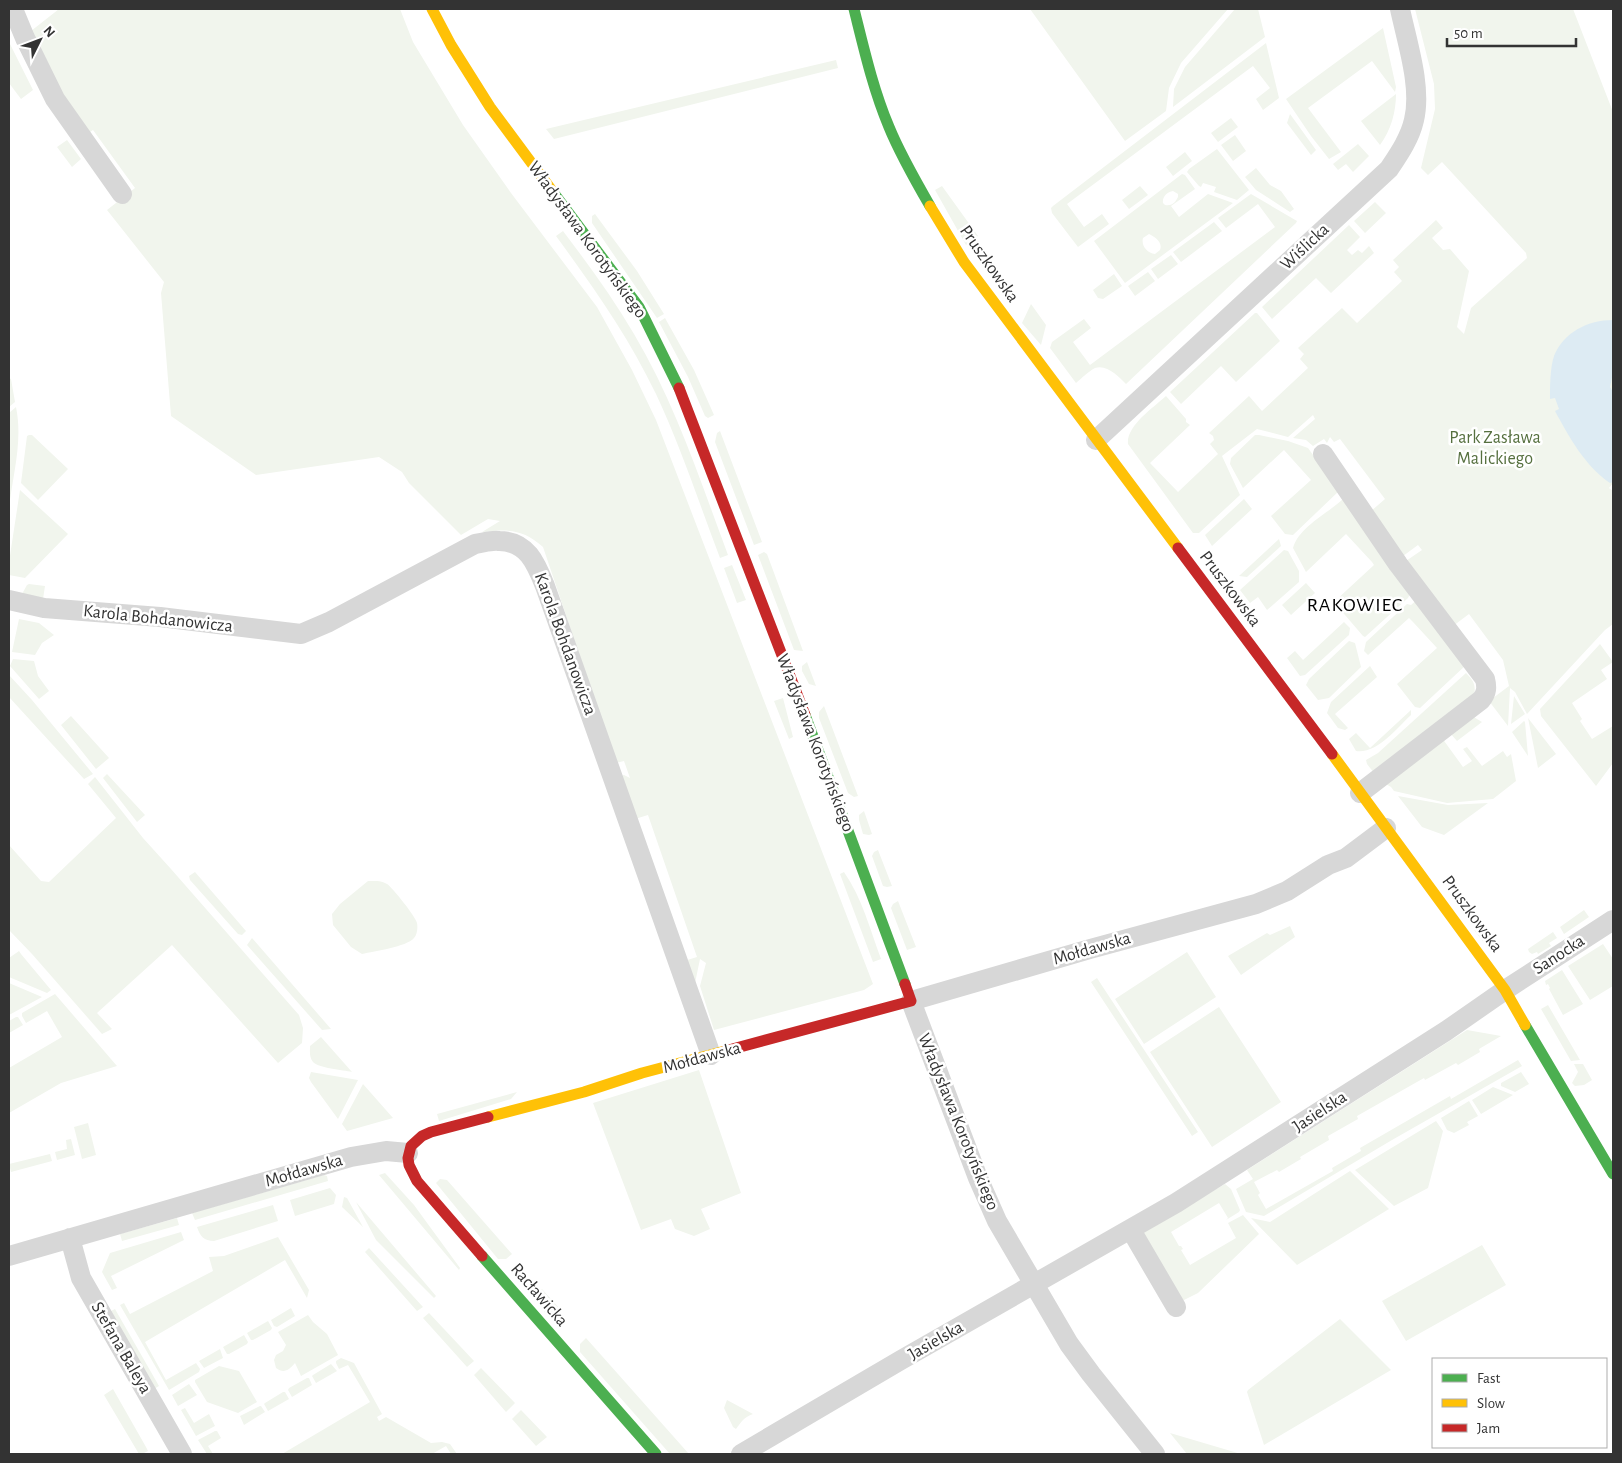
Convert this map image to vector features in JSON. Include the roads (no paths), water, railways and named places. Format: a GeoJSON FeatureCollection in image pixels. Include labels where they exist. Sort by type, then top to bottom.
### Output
{"type":"FeatureCollection","features":[{"type":"Feature","properties":{"kind":"street"},"geometry":{"type":"LineString","coordinates":[[14,9],[25,38],[55,99],[122,194]]}},
{"type":"Feature","properties":{"kind":"street","name":"Władysława Korotyńskiego"},"geometry":{"type":"LineString","coordinates":[[432,9],[451,45],[490,107],[639,307],[677,383],[842,812],[911,1001],[982,1186],[997,1220],[1069,1344],[1096,1381],[1155,1454]]}},
{"type":"Feature","properties":{"kind":"street","name":"Władysława Korotyńskiego"},"geometry":{"type":"LineString","coordinates":[[439,9],[451,45]]}},
{"type":"Feature","properties":{"kind":"street","name":"Pruszkowska"},"geometry":{"type":"LineString","coordinates":[[854,9],[871,77],[895,142],[912,176],[964,262],[1505,990],[1613,1174]]}},
{"type":"Feature","properties":{"kind":"street","name":"Wiślicka"},"geometry":{"type":"LineString","coordinates":[[1096,440],[1389,169],[1404,146],[1414,121],[1416,87],[1400,9]]}},
{"type":"Feature","properties":{"kind":"street"},"geometry":{"type":"LineString","coordinates":[[1323,454],[1398,564],[1485,679],[1486,686],[1482,700],[1360,793]]}},
{"type":"Feature","properties":{"kind":"street","name":"Karola Bohdanowicza"},"geometry":{"type":"LineString","coordinates":[[9,600],[44,608],[160,618],[301,634],[329,622],[475,544],[499,540],[521,546],[536,562],[545,586],[711,1055]]}},
{"type":"Feature","properties":{"kind":"street","name":"Mołdawska"},"geometry":{"type":"LineString","coordinates":[[9,1256],[362,1154],[386,1151],[408,1153],[414,1141],[431,1132],[584,1092],[642,1073],[911,1001],[1090,949],[1256,904],[1287,891],[1328,864],[1346,858],[1386,828]]}},
{"type":"Feature","properties":{"kind":"street","name":"Sanocka"},"geometry":{"type":"LineString","coordinates":[[1505,990],[1613,920]]}},
{"type":"Feature","properties":{"kind":"street","name":"Jasielska"},"geometry":{"type":"LineString","coordinates":[[741,1454],[1131,1230],[1304,1123],[1446,1031],[1505,990]]}},
{"type":"Feature","properties":{"kind":"street","name":"Racławicka"},"geometry":{"type":"LineString","coordinates":[[408,1153],[409,1166],[417,1181],[656,1454]]}},
{"type":"Feature","properties":{"kind":"street"},"geometry":{"type":"LineString","coordinates":[[1131,1230],[1176,1307]]}},
{"type":"Feature","properties":{"kind":"street","name":"Stefana Baleya"},"geometry":{"type":"LineString","coordinates":[[70,1238],[81,1278],[182,1454]]}},
{"type":"Feature","properties":{"kind":"district","name":"RAKOWIEC"},"geometry":{"type":"Point","coordinates":[1355,605]}},
{"type":"Feature","properties":{"kind":"park label","name":"Park Zasława Malickiego"},"geometry":{"type":"Point","coordinates":[1495,448]}}]}
